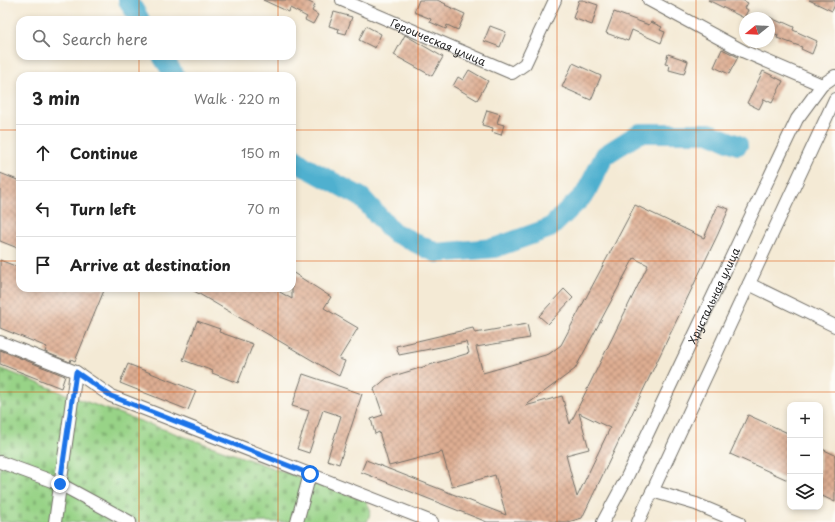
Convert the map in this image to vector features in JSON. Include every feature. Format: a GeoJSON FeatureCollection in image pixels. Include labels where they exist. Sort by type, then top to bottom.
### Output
{"type":"FeatureCollection","features":[{"type":"Feature","properties":{"kind":"street","name":"Героическая улица"},"geometry":{"type":"LineString","coordinates":[[342,0],[512,73],[525,64],[555,0]]}},
{"type":"Feature","properties":{"kind":"street"},"geometry":{"type":"LineString","coordinates":[[649,0],[745,52],[822,85]]}},
{"type":"Feature","properties":{"kind":"street","name":"Хрустальная улица"},"geometry":{"type":"LineString","coordinates":[[603,522],[626,479],[797,119],[822,85],[835,76]]}},
{"type":"Feature","properties":{"kind":"street"},"geometry":{"type":"LineString","coordinates":[[638,522],[835,99]]}},
{"type":"Feature","properties":{"kind":"street"},"geometry":{"type":"LineString","coordinates":[[749,284],[835,326]]}},
{"type":"Feature","properties":{"kind":"street"},"geometry":{"type":"LineString","coordinates":[[0,342],[76,372],[111,396],[432,522]]}},
{"type":"Feature","properties":{"kind":"street"},"geometry":{"type":"LineString","coordinates":[[55,522],[76,372]]}},
{"type":"Feature","properties":{"kind":"street"},"geometry":{"type":"LineString","coordinates":[[0,462],[60,484],[130,522]]}},
{"type":"Feature","properties":{"kind":"street"},"geometry":{"type":"LineString","coordinates":[[297,522],[310,474]]}},
{"type":"Feature","properties":{"kind":"street"},"geometry":{"type":"LineString","coordinates":[[652,491],[696,504],[739,522]]}},
{"type":"Feature","properties":{"kind":"green space"},"geometry":{"type":"Polygon","coordinates":[[[0,368],[81,400],[366,501],[371,511],[367,522],[0,522],[0,368]]]}},
{"type":"Feature","properties":{"kind":"building"},"geometry":{"type":"Polygon","coordinates":[[[263,0],[305,0],[315,5],[312,11],[318,15],[313,24],[305,20],[307,17],[290,8],[289,12],[263,0]]]}},
{"type":"Feature","properties":{"kind":"building"},"geometry":{"type":"Polygon","coordinates":[[[419,0],[437,0],[465,14],[458,30],[447,25],[446,29],[430,22],[431,19],[414,12],[419,0]]]}},
{"type":"Feature","properties":{"kind":"building"},"geometry":{"type":"Polygon","coordinates":[[[579,0],[598,5],[592,25],[573,18],[579,0]]]}},
{"type":"Feature","properties":{"kind":"building"},"geometry":{"type":"Polygon","coordinates":[[[708,0],[742,0],[748,3],[745,8],[748,10],[747,12],[739,12],[739,16],[708,0]]]}},
{"type":"Feature","properties":{"kind":"building"},"geometry":{"type":"Polygon","coordinates":[[[809,0],[835,0],[835,5],[832,11],[809,0]]]}},
{"type":"Feature","properties":{"kind":"building"},"geometry":{"type":"Polygon","coordinates":[[[334,12],[352,17],[346,34],[338,32],[339,29],[329,26],[334,12]]]}},
{"type":"Feature","properties":{"kind":"building"},"geometry":{"type":"Polygon","coordinates":[[[614,12],[649,25],[651,22],[662,27],[660,30],[665,32],[661,43],[632,30],[628,41],[606,33],[614,12]]]}},
{"type":"Feature","properties":{"kind":"building"},"geometry":{"type":"Polygon","coordinates":[[[775,20],[794,27],[793,30],[817,41],[812,54],[801,49],[802,47],[777,38],[778,35],[775,34],[775,20]]]}},
{"type":"Feature","properties":{"kind":"building"},"geometry":{"type":"Polygon","coordinates":[[[366,26],[381,34],[375,48],[359,40],[366,26]]]}},
{"type":"Feature","properties":{"kind":"building"},"geometry":{"type":"Polygon","coordinates":[[[490,26],[506,32],[500,47],[484,41],[490,26]]]}},
{"type":"Feature","properties":{"kind":"building"},"geometry":{"type":"Polygon","coordinates":[[[405,35],[443,57],[432,76],[394,55],[405,35]]]}},
{"type":"Feature","properties":{"kind":"building"},"geometry":{"type":"Polygon","coordinates":[[[722,49],[738,57],[729,74],[714,67],[722,49]]]}},
{"type":"Feature","properties":{"kind":"building"},"geometry":{"type":"Polygon","coordinates":[[[668,54],[688,61],[684,74],[669,70],[670,65],[665,64],[668,54]]]}},
{"type":"Feature","properties":{"kind":"building"},"geometry":{"type":"Polygon","coordinates":[[[573,63],[601,76],[591,100],[562,87],[573,63]]]}},
{"type":"Feature","properties":{"kind":"building"},"geometry":{"type":"Polygon","coordinates":[[[469,70],[488,81],[477,100],[453,86],[458,77],[463,80],[469,70]]]}},
{"type":"Feature","properties":{"kind":"building"},"geometry":{"type":"Polygon","coordinates":[[[763,71],[783,81],[772,103],[764,99],[759,109],[747,103],[763,71]]]}},
{"type":"Feature","properties":{"kind":"building"},"geometry":{"type":"Polygon","coordinates":[[[487,110],[500,114],[497,123],[504,125],[501,135],[492,132],[493,128],[482,125],[487,110]]]}},
{"type":"Feature","properties":{"kind":"building"},"geometry":{"type":"Polygon","coordinates":[[[0,173],[16,179],[16,247],[0,241],[0,173]]]}},
{"type":"Feature","properties":{"kind":"building"},"geometry":{"type":"Polygon","coordinates":[[[635,205],[704,238],[718,205],[729,209],[582,518],[568,522],[487,522],[361,472],[366,460],[506,515],[495,475],[452,487],[442,452],[389,466],[379,432],[375,434],[371,419],[383,415],[374,389],[387,378],[469,353],[466,342],[399,355],[396,346],[473,328],[475,333],[527,324],[530,338],[476,347],[483,373],[549,354],[561,345],[635,205]],[[634,258],[575,369],[525,406],[562,396],[570,424],[648,265],[634,258]],[[579,413],[589,449],[566,455],[577,497],[610,428],[579,413]]]}},
{"type":"Feature","properties":{"kind":"building"},"geometry":{"type":"Polygon","coordinates":[[[0,260],[16,266],[16,292],[103,292],[75,361],[71,359],[70,362],[45,352],[47,347],[0,328],[0,260]]]}},
{"type":"Feature","properties":{"kind":"building"},"geometry":{"type":"Polygon","coordinates":[[[296,275],[331,297],[324,308],[358,328],[339,359],[345,361],[339,376],[196,292],[280,292],[292,299],[292,292],[296,292],[296,275]]]}},
{"type":"Feature","properties":{"kind":"building"},"geometry":{"type":"Polygon","coordinates":[[[564,289],[573,298],[548,324],[539,316],[564,289]]]}},
{"type":"Feature","properties":{"kind":"building"},"geometry":{"type":"Polygon","coordinates":[[[197,321],[220,329],[219,332],[253,344],[238,383],[212,373],[213,371],[183,360],[197,321]]]}},
{"type":"Feature","properties":{"kind":"building"},"geometry":{"type":"Polygon","coordinates":[[[0,350],[65,376],[61,388],[0,364],[0,350]]]}},
{"type":"Feature","properties":{"kind":"building"},"geometry":{"type":"Polygon","coordinates":[[[128,364],[196,391],[188,410],[120,383],[128,364]]]}},
{"type":"Feature","properties":{"kind":"building"},"geometry":{"type":"Polygon","coordinates":[[[303,374],[362,394],[339,464],[327,460],[341,416],[323,410],[309,453],[297,449],[309,411],[292,406],[303,374]]]}},
{"type":"Feature","properties":{"kind":"building"},"geometry":{"type":"Polygon","coordinates":[[[748,415],[787,433],[787,480],[730,454],[748,415]]]}},
{"type":"Feature","properties":{"kind":"building"},"geometry":{"type":"Polygon","coordinates":[[[823,449],[835,455],[835,502],[823,496],[823,449]]]}},
{"type":"Feature","properties":{"kind":"waterway"},"geometry":{"type":"LineString","coordinates":[[128,0],[138,16]]}},
{"type":"Feature","properties":{"kind":"waterway"},"geometry":{"type":"LineString","coordinates":[[165,60],[172,72]]}},
{"type":"Feature","properties":{"kind":"waterway"},"geometry":{"type":"LineString","coordinates":[[296,160],[307,168],[361,197],[393,232],[437,253],[494,248],[550,228],[585,194],[605,155],[640,133],[709,133],[738,145]]}},
{"type":"Feature","properties":{"kind":"route"},"geometry":{"type":"LineString","coordinates":[[60,484],[76,372],[111,396],[310,474]]}}]}
